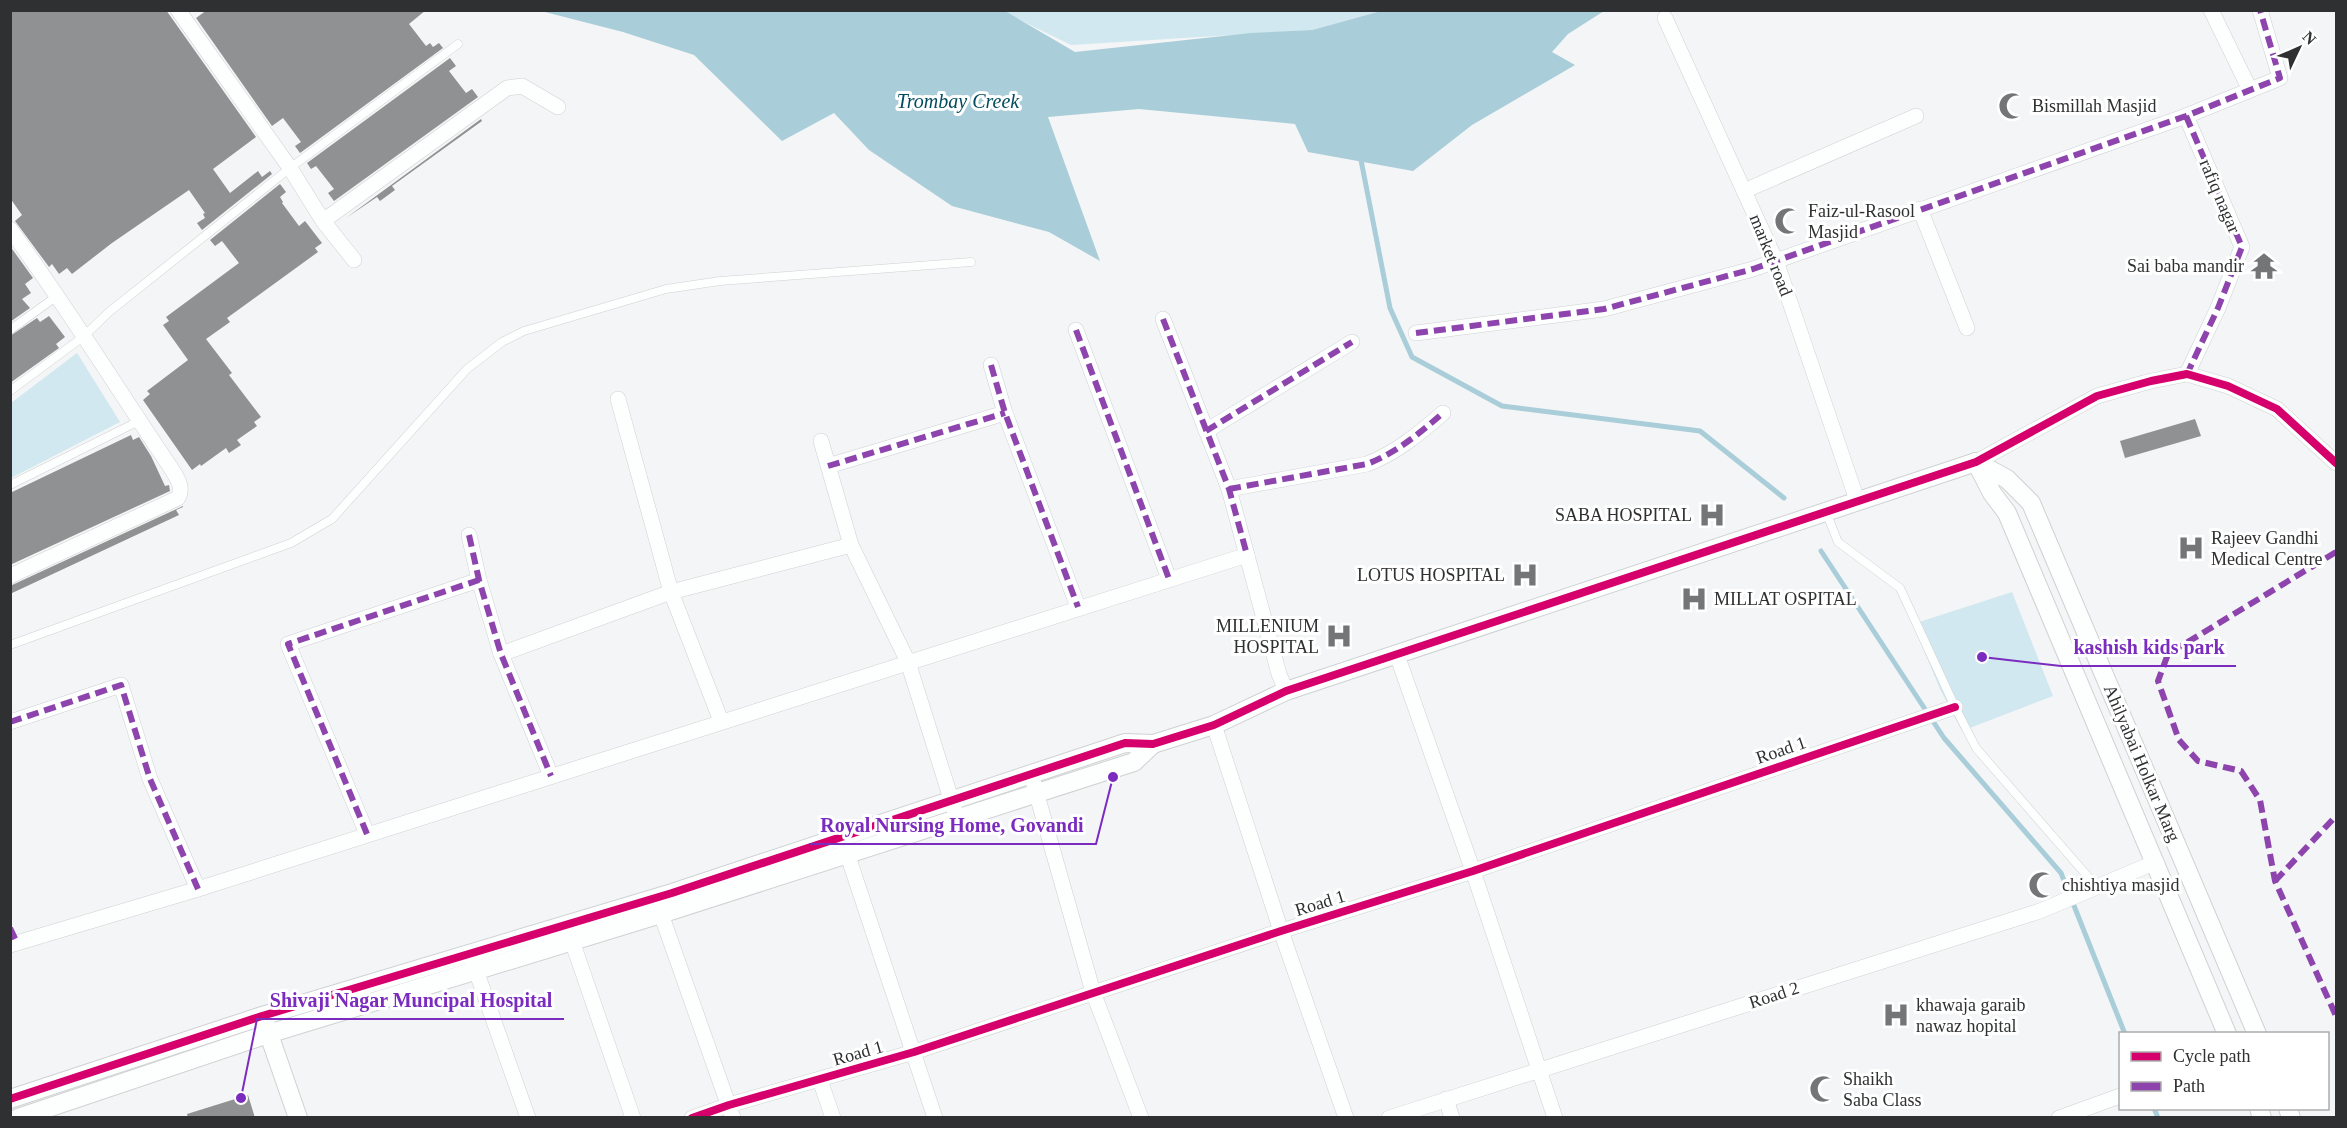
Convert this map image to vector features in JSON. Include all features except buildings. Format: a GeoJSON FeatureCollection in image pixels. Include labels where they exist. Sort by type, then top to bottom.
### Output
{"type":"FeatureCollection","features":[{"type":"Feature","properties":{"kind":"street"},"geometry":{"type":"LineString","coordinates":[[178,10],[290,168],[323,221],[354,260]]}},
{"type":"Feature","properties":{"kind":"street"},"geometry":{"type":"LineString","coordinates":[[2211,10],[2250,90]]}},
{"type":"Feature","properties":{"kind":"street"},"geometry":{"type":"LineString","coordinates":[[1416,333],[1604,309],[1753,269],[2186,116],[2280,78],[2260,10]]}},
{"type":"Feature","properties":{"kind":"street","name":"market road"},"geometry":{"type":"LineString","coordinates":[[1665,18],[1776,261],[1857,500]]}},
{"type":"Feature","properties":{"kind":"street"},"geometry":{"type":"LineString","coordinates":[[323,221],[507,88],[522,86],[558,107]]}},
{"type":"Feature","properties":{"kind":"street"},"geometry":{"type":"LineString","coordinates":[[1744,191],[1916,116]]}},
{"type":"Feature","properties":{"kind":"street","name":"rafiq nagar"},"geometry":{"type":"LineString","coordinates":[[2186,116],[2242,247],[2218,308],[2187,374]]}},
{"type":"Feature","properties":{"kind":"street"},"geometry":{"type":"LineString","coordinates":[[1920,209],[1967,328]]}},
{"type":"Feature","properties":{"kind":"street"},"geometry":{"type":"LineString","coordinates":[[10,229],[58,296],[180,483],[181,493],[178,498],[10,576]]}},
{"type":"Feature","properties":{"kind":"street"},"geometry":{"type":"LineString","coordinates":[[1163,319],[1229,489],[1279,674],[1286,691]]}},
{"type":"Feature","properties":{"kind":"street"},"geometry":{"type":"LineString","coordinates":[[1076,330],[1169,579]]}},
{"type":"Feature","properties":{"kind":"street"},"geometry":{"type":"LineString","coordinates":[[1206,431],[1352,342]]}},
{"type":"Feature","properties":{"kind":"street"},"geometry":{"type":"LineString","coordinates":[[991,364],[1005,413],[1078,607]]}},
{"type":"Feature","properties":{"kind":"street"},"geometry":{"type":"LineString","coordinates":[[954,810],[1031,774],[1125,743],[1153,744],[1214,725],[1286,691],[1976,462],[2097,396],[2151,381],[2187,374],[2229,386],[2277,409],[2337,463]]}},
{"type":"Feature","properties":{"kind":"street"},"geometry":{"type":"LineString","coordinates":[[618,399],[671,592],[722,721]]}},
{"type":"Feature","properties":{"kind":"street"},"geometry":{"type":"LineString","coordinates":[[1229,489],[1372,462],[1411,440],[1443,412]]}},
{"type":"Feature","properties":{"kind":"street"},"geometry":{"type":"LineString","coordinates":[[828,466],[1005,413]]}},
{"type":"Feature","properties":{"kind":"street"},"geometry":{"type":"LineString","coordinates":[[821,441],[851,545],[908,662],[954,810]]}},
{"type":"Feature","properties":{"kind":"street","name":"Ahilyabai Holkar Marg"},"geometry":{"type":"LineString","coordinates":[[1976,462],[1992,493],[2007,513],[2226,1032]]}},
{"type":"Feature","properties":{"kind":"street","name":"Ahilyabai Holkar Marg"},"geometry":{"type":"LineString","coordinates":[[1976,462],[2007,479],[2031,503],[2256,1032]]}},
{"type":"Feature","properties":{"kind":"street"},"geometry":{"type":"LineString","coordinates":[[469,535],[479,580],[501,654],[551,776]]}},
{"type":"Feature","properties":{"kind":"street"},"geometry":{"type":"LineString","coordinates":[[501,654],[671,592],[851,545]]}},
{"type":"Feature","properties":{"kind":"street"},"geometry":{"type":"LineString","coordinates":[[10,928],[14,944],[198,889],[1247,555]]}},
{"type":"Feature","properties":{"kind":"street"},"geometry":{"type":"LineString","coordinates":[[367,834],[288,644],[479,580]]}},
{"type":"Feature","properties":{"kind":"street"},"geometry":{"type":"LineString","coordinates":[[1397,655],[1473,871],[1555,1118]]}},
{"type":"Feature","properties":{"kind":"street"},"geometry":{"type":"LineString","coordinates":[[10,722],[121,685],[150,778],[198,889]]}},
{"type":"Feature","properties":{"kind":"street","name":"Road 1"},"geometry":{"type":"LineString","coordinates":[[692,1118],[731,1111],[819,1080],[914,1052],[1281,931],[1473,871],[1954,707]]}},
{"type":"Feature","properties":{"kind":"street"},"geometry":{"type":"LineString","coordinates":[[1214,725],[1281,931],[1346,1118]]}},
{"type":"Feature","properties":{"kind":"street"},"geometry":{"type":"LineString","coordinates":[[18,1118],[268,1034],[672,893],[844,845],[954,810],[1037,793],[1134,762],[1153,744]]}},
{"type":"Feature","properties":{"kind":"street"},"geometry":{"type":"LineString","coordinates":[[1031,774],[1093,992],[1141,1118]]}},
{"type":"Feature","properties":{"kind":"street"},"geometry":{"type":"LineString","coordinates":[[10,1099],[262,1016],[473,962],[572,941],[661,914],[844,845]]}},
{"type":"Feature","properties":{"kind":"street"},"geometry":{"type":"LineString","coordinates":[[844,845],[935,1118]]}},
{"type":"Feature","properties":{"kind":"street","name":"Road 2"},"geometry":{"type":"LineString","coordinates":[[1389,1118],[2040,910],[2156,862]]}},
{"type":"Feature","properties":{"kind":"street"},"geometry":{"type":"LineString","coordinates":[[661,914],[731,1111]]}},
{"type":"Feature","properties":{"kind":"street"},"geometry":{"type":"LineString","coordinates":[[572,941],[633,1118]]}},
{"type":"Feature","properties":{"kind":"street"},"geometry":{"type":"LineString","coordinates":[[473,962],[528,1118]]}},
{"type":"Feature","properties":{"kind":"street"},"geometry":{"type":"LineString","coordinates":[[262,1016],[298,1118]]}},
{"type":"Feature","properties":{"kind":"street"},"geometry":{"type":"LineString","coordinates":[[819,1080],[833,1118]]}},
{"type":"Feature","properties":{"kind":"street"},"geometry":{"type":"LineString","coordinates":[[2058,1118],[2119,1097]]}},
{"type":"Feature","properties":{"kind":"street"},"geometry":{"type":"LineString","coordinates":[[1446,1099],[1452,1118]]}},
{"type":"Feature","properties":{"kind":"lane"},"geometry":{"type":"LineString","coordinates":[[10,392],[83,337],[109,312],[290,168],[458,44]]}},
{"type":"Feature","properties":{"kind":"lane"},"geometry":{"type":"LineString","coordinates":[[10,645],[291,543],[313,531],[332,519],[352,498],[467,369],[502,342],[524,331],[686,285],[720,280],[971,262]]}},
{"type":"Feature","properties":{"kind":"lane"},"geometry":{"type":"LineString","coordinates":[[10,330],[58,296]]}},
{"type":"Feature","properties":{"kind":"lane"},"geometry":{"type":"LineString","coordinates":[[10,485],[139,421]]}},
{"type":"Feature","properties":{"kind":"lane"},"geometry":{"type":"LineString","coordinates":[[1825,511],[1838,542],[1900,588],[1954,707],[1976,748],[2097,887]]}},
{"type":"Feature","properties":{"kind":"shaded area"},"geometry":{"type":"Polygon","coordinates":[[[1002,11],[1381,11],[1312,30],[1071,45],[1002,11]]]}},
{"type":"Feature","properties":{"kind":"shaded area"},"geometry":{"type":"Polygon","coordinates":[[[77,353],[120,422],[11,478],[11,403],[77,353]]]}},
{"type":"Feature","properties":{"kind":"shaded area"},"geometry":{"type":"Polygon","coordinates":[[[2012,592],[2053,696],[1962,731],[1940,689],[1913,624],[2012,592]]]}},
{"type":"Feature","properties":{"kind":"water","name":"Trombay Creek"},"geometry":{"type":"Polygon","coordinates":[[[541,11],[1005,11],[1075,52],[1251,33],[1312,30],[1381,11],[1604,11],[1568,34],[1552,52],[1575,65],[1472,125],[1413,171],[1308,152],[1295,124],[1139,109],[1048,117],[1100,261],[1049,232],[952,206],[869,150],[834,113],[782,141],[694,55],[623,32],[541,11]]]}},
{"type":"Feature","properties":{"kind":"waterway"},"geometry":{"type":"LineString","coordinates":[[1360,155],[1390,308],[1412,357],[1502,406],[1700,431],[1784,498]]}},
{"type":"Feature","properties":{"kind":"waterway"},"geometry":{"type":"LineString","coordinates":[[1821,551],[1944,738],[2061,873],[2124,1032]]}},
{"type":"Feature","properties":{"kind":"waterway"},"geometry":{"type":"LineString","coordinates":[[2155,1110],[2158,1118]]}},
{"type":"Feature","properties":{"kind":"marked path"},"geometry":{"type":"LineString","coordinates":[[1416,333],[1604,309],[1753,269],[2186,116],[2280,78],[2260,10]]}},
{"type":"Feature","properties":{"kind":"marked path"},"geometry":{"type":"LineString","coordinates":[[2186,116],[2242,247],[2218,308],[2187,374]]}},
{"type":"Feature","properties":{"kind":"marked path"},"geometry":{"type":"LineString","coordinates":[[1163,319],[1229,489],[1247,555]]}},
{"type":"Feature","properties":{"kind":"marked path"},"geometry":{"type":"LineString","coordinates":[[1076,330],[1169,579]]}},
{"type":"Feature","properties":{"kind":"marked path"},"geometry":{"type":"LineString","coordinates":[[1206,431],[1352,342]]}},
{"type":"Feature","properties":{"kind":"marked path"},"geometry":{"type":"LineString","coordinates":[[991,365],[1005,413],[1078,607]]}},
{"type":"Feature","properties":{"kind":"marked path"},"geometry":{"type":"LineString","coordinates":[[828,466],[1005,413]]}},
{"type":"Feature","properties":{"kind":"marked path"},"geometry":{"type":"LineString","coordinates":[[1229,489],[1367,464],[1398,448],[1443,413]]}},
{"type":"Feature","properties":{"kind":"marked path"},"geometry":{"type":"LineString","coordinates":[[469,535],[479,580],[501,654],[551,776]]}},
{"type":"Feature","properties":{"kind":"marked path"},"geometry":{"type":"LineString","coordinates":[[2336,552],[2168,654],[2158,681],[2179,740],[2198,761],[2241,771],[2260,800],[2275,881],[2336,1016]]}},
{"type":"Feature","properties":{"kind":"marked path"},"geometry":{"type":"LineString","coordinates":[[367,834],[288,644],[479,580]]}},
{"type":"Feature","properties":{"kind":"marked path"},"geometry":{"type":"LineString","coordinates":[[10,722],[121,685],[150,779],[198,889]]}},
{"type":"Feature","properties":{"kind":"marked path"},"geometry":{"type":"LineString","coordinates":[[2275,881],[2336,816]]}},
{"type":"Feature","properties":{"kind":"marked path"},"geometry":{"type":"LineString","coordinates":[[10,928],[17,943]]}},
{"type":"Feature","properties":{"kind":"cycle path"},"geometry":{"type":"LineString","coordinates":[[10,1099],[262,1016],[672,893],[1125,743],[1153,744],[1214,725],[1286,691],[1976,462],[2097,396],[2151,381],[2187,374],[2228,386],[2277,409],[2336,463]]}},
{"type":"Feature","properties":{"kind":"cycle path"},"geometry":{"type":"LineString","coordinates":[[692,1118],[729,1105],[914,1052],[1281,931],[1473,871],[1955,707]]}},
{"type":"Feature","properties":{"kind":"place","name":"Bismillah Masjid"},"geometry":{"type":"Point","coordinates":[2012,106]}},
{"type":"Feature","properties":{"kind":"place","name":"Faiz-ul-Rasool Masjid"},"geometry":{"type":"Point","coordinates":[1788,221]}},
{"type":"Feature","properties":{"kind":"place","name":"Sai baba mandir"},"geometry":{"type":"Point","coordinates":[2264,266]}},
{"type":"Feature","properties":{"kind":"place","name":"SABA HOSPITAL"},"geometry":{"type":"Point","coordinates":[1712,515]}},
{"type":"Feature","properties":{"kind":"place","name":"Rajeev Gandhi Medical Centre"},"geometry":{"type":"Point","coordinates":[2191,548]}},
{"type":"Feature","properties":{"kind":"place","name":"LOTUS HOSPITAL"},"geometry":{"type":"Point","coordinates":[1525,575]}},
{"type":"Feature","properties":{"kind":"place","name":"MILLAT OSPITAL"},"geometry":{"type":"Point","coordinates":[1694,599]}},
{"type":"Feature","properties":{"kind":"place","name":"MILLENIUM HOSPITAL"},"geometry":{"type":"Point","coordinates":[1339,636]}},
{"type":"Feature","properties":{"kind":"place","name":"kashish kids park"},"geometry":{"type":"Point","coordinates":[1982,657]}},
{"type":"Feature","properties":{"kind":"place","name":"Royal Nursing Home, Govandi"},"geometry":{"type":"Point","coordinates":[1113,777]}},
{"type":"Feature","properties":{"kind":"place","name":"chishtiya masjid"},"geometry":{"type":"Point","coordinates":[2042,885]}},
{"type":"Feature","properties":{"kind":"place","name":"khawaja garaib nawaz hopital"},"geometry":{"type":"Point","coordinates":[1896,1015]}},
{"type":"Feature","properties":{"kind":"place","name":"Shaikh Saba Class"},"geometry":{"type":"Point","coordinates":[1823,1089]}},
{"type":"Feature","properties":{"kind":"place","name":"Shivaji Nagar Muncipal Hospital"},"geometry":{"type":"Point","coordinates":[241,1098]}}]}
